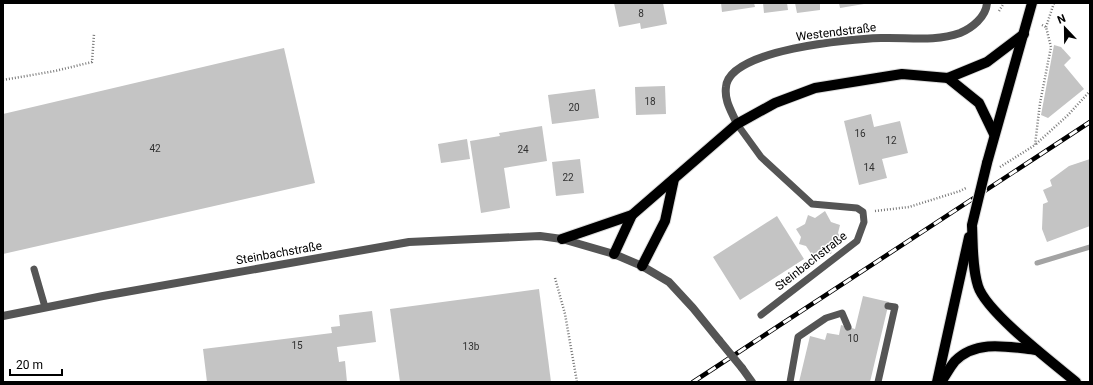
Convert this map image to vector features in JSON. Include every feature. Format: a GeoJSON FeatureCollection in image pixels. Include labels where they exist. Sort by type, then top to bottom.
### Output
{"type":"FeatureCollection","features":[{"type":"Feature","properties":{"kind":"main road"},"geometry":{"type":"LineString","coordinates":[[937,382],[972,226],[991,167],[994,134],[1032,3]]}},
{"type":"Feature","properties":{"kind":"main road"},"geometry":{"type":"LineString","coordinates":[[562,239],[632,215],[737,124],[774,103],[815,88],[902,74],[948,78],[987,62],[1024,34]]}},
{"type":"Feature","properties":{"kind":"main road"},"geometry":{"type":"LineString","coordinates":[[948,78],[979,102],[994,134]]}},
{"type":"Feature","properties":{"kind":"main road"},"geometry":{"type":"LineString","coordinates":[[642,266],[665,221],[674,179]]}},
{"type":"Feature","properties":{"kind":"main road"},"geometry":{"type":"LineString","coordinates":[[614,254],[632,215]]}},
{"type":"Feature","properties":{"kind":"main road"},"geometry":{"type":"LineString","coordinates":[[972,226],[975,271],[978,288],[990,306],[1036,350],[1076,382]]}},
{"type":"Feature","properties":{"kind":"main road"},"geometry":{"type":"LineString","coordinates":[[941,382],[956,361],[970,350],[994,345],[1036,350]]}},
{"type":"Feature","properties":{"kind":"street","name":"Westendstraße"},"geometry":{"type":"LineString","coordinates":[[737,124],[727,102],[725,85],[735,69],[752,60],[808,45],[880,38],[939,37],[960,33],[980,20],[986,9],[987,3]]}},
{"type":"Feature","properties":{"kind":"street","name":"Steinbachstraße"},"geometry":{"type":"LineString","coordinates":[[3,316],[45,307],[409,242],[540,236],[562,239],[614,254],[642,266],[669,282],[693,308],[752,382]]}},
{"type":"Feature","properties":{"kind":"lane"},"geometry":{"type":"LineString","coordinates":[[737,124],[761,157],[812,204],[857,208],[863,212]]}},
{"type":"Feature","properties":{"kind":"lane","name":"Steinbachstraße"},"geometry":{"type":"LineString","coordinates":[[761,315],[857,241],[864,222],[863,212]]}},
{"type":"Feature","properties":{"kind":"lane"},"geometry":{"type":"LineString","coordinates":[[34,270],[45,307]]}},
{"type":"Feature","properties":{"kind":"lane"},"geometry":{"type":"LineString","coordinates":[[878,382],[895,307],[888,306]]}},
{"type":"Feature","properties":{"kind":"lane"},"geometry":{"type":"LineString","coordinates":[[790,382],[798,337],[826,318],[842,313],[848,327]]}},
{"type":"Feature","properties":{"kind":"path"},"geometry":{"type":"LineString","coordinates":[[1035,145],[1040,103],[1051,47],[1046,27],[1053,3]]}},
{"type":"Feature","properties":{"kind":"path"},"geometry":{"type":"LineString","coordinates":[[1042,25],[1046,27]]}},
{"type":"Feature","properties":{"kind":"path"},"geometry":{"type":"LineString","coordinates":[[3,80],[55,71],[92,62],[94,34]]}},
{"type":"Feature","properties":{"kind":"path"},"geometry":{"type":"LineString","coordinates":[[991,167],[1035,145],[1068,115],[1090,91]]}},
{"type":"Feature","properties":{"kind":"path"},"geometry":{"type":"LineString","coordinates":[[863,212],[909,207],[960,191],[967,187]]}},
{"type":"Feature","properties":{"kind":"path"},"geometry":{"type":"LineString","coordinates":[[556,278],[565,314],[577,382]]}},
{"type":"Feature","properties":{"kind":"building"},"geometry":{"type":"Polygon","coordinates":[[[614,3],[663,3],[667,24],[641,29],[640,23],[619,27],[614,3]]]}},
{"type":"Feature","properties":{"kind":"building"},"geometry":{"type":"Polygon","coordinates":[[[721,3],[754,3],[755,7],[722,12],[721,3]]]}},
{"type":"Feature","properties":{"kind":"building"},"geometry":{"type":"Polygon","coordinates":[[[763,3],[787,3],[788,10],[764,13],[763,3]]]}},
{"type":"Feature","properties":{"kind":"building"},"geometry":{"type":"Polygon","coordinates":[[[795,3],[820,3],[820,10],[797,13],[795,3]]]}},
{"type":"Feature","properties":{"kind":"building"},"geometry":{"type":"Polygon","coordinates":[[[839,3],[863,3],[864,4],[840,8],[839,3]]]}},
{"type":"Feature","properties":{"kind":"building"},"geometry":{"type":"Polygon","coordinates":[[[1054,45],[1061,47],[1071,58],[1064,65],[1084,89],[1048,118],[1041,115],[1054,45]]]}},
{"type":"Feature","properties":{"kind":"building"},"geometry":{"type":"Polygon","coordinates":[[[284,48],[315,183],[3,254],[3,114],[284,48]]]}},
{"type":"Feature","properties":{"kind":"building"},"geometry":{"type":"Polygon","coordinates":[[[665,86],[666,114],[636,115],[635,87],[665,86]]]}},
{"type":"Feature","properties":{"kind":"building"},"geometry":{"type":"Polygon","coordinates":[[[595,89],[599,118],[552,124],[548,95],[595,89]]]}},
{"type":"Feature","properties":{"kind":"building"},"geometry":{"type":"Polygon","coordinates":[[[871,114],[874,127],[900,121],[908,153],[882,159],[887,178],[859,185],[844,121],[871,114]]]}},
{"type":"Feature","properties":{"kind":"building"},"geometry":{"type":"Polygon","coordinates":[[[542,126],[547,161],[504,168],[510,208],[481,213],[470,141],[500,136],[499,133],[542,126]]]}},
{"type":"Feature","properties":{"kind":"building"},"geometry":{"type":"Polygon","coordinates":[[[467,139],[470,159],[441,163],[438,144],[467,139]]]}},
{"type":"Feature","properties":{"kind":"building"},"geometry":{"type":"Polygon","coordinates":[[[580,159],[584,193],[556,196],[552,162],[580,159]]]}},
{"type":"Feature","properties":{"kind":"building"},"geometry":{"type":"Polygon","coordinates":[[[1090,159],[1090,226],[1047,242],[1042,229],[1043,204],[1048,202],[1043,190],[1052,186],[1050,180],[1069,166],[1090,159]]]}},
{"type":"Feature","properties":{"kind":"building"},"geometry":{"type":"Polygon","coordinates":[[[825,211],[831,222],[840,225],[838,233],[840,237],[835,241],[831,254],[819,251],[812,255],[806,246],[799,244],[801,237],[796,229],[805,224],[808,215],[815,218],[825,211]]]}},
{"type":"Feature","properties":{"kind":"building"},"geometry":{"type":"Polygon","coordinates":[[[777,216],[804,259],[740,300],[713,257],[777,216]]]}},
{"type":"Feature","properties":{"kind":"building"},"geometry":{"type":"Polygon","coordinates":[[[539,289],[551,382],[400,382],[390,309],[539,289]]]}},
{"type":"Feature","properties":{"kind":"building"},"geometry":{"type":"Polygon","coordinates":[[[863,296],[889,302],[870,382],[799,382],[810,336],[825,340],[827,333],[839,335],[841,325],[855,329],[863,296]]]}},
{"type":"Feature","properties":{"kind":"building"},"geometry":{"type":"Polygon","coordinates":[[[372,311],[376,342],[337,347],[339,362],[345,361],[347,382],[207,382],[203,349],[332,333],[331,327],[340,326],[339,315],[372,311]]]}},
{"type":"Feature","properties":{"kind":"waterway"},"geometry":{"type":"LineString","coordinates":[[1037,263],[1090,247]]}},
{"type":"Feature","properties":{"kind":"railway"},"geometry":{"type":"LineString","coordinates":[[693,382],[1090,122]]}}]}
